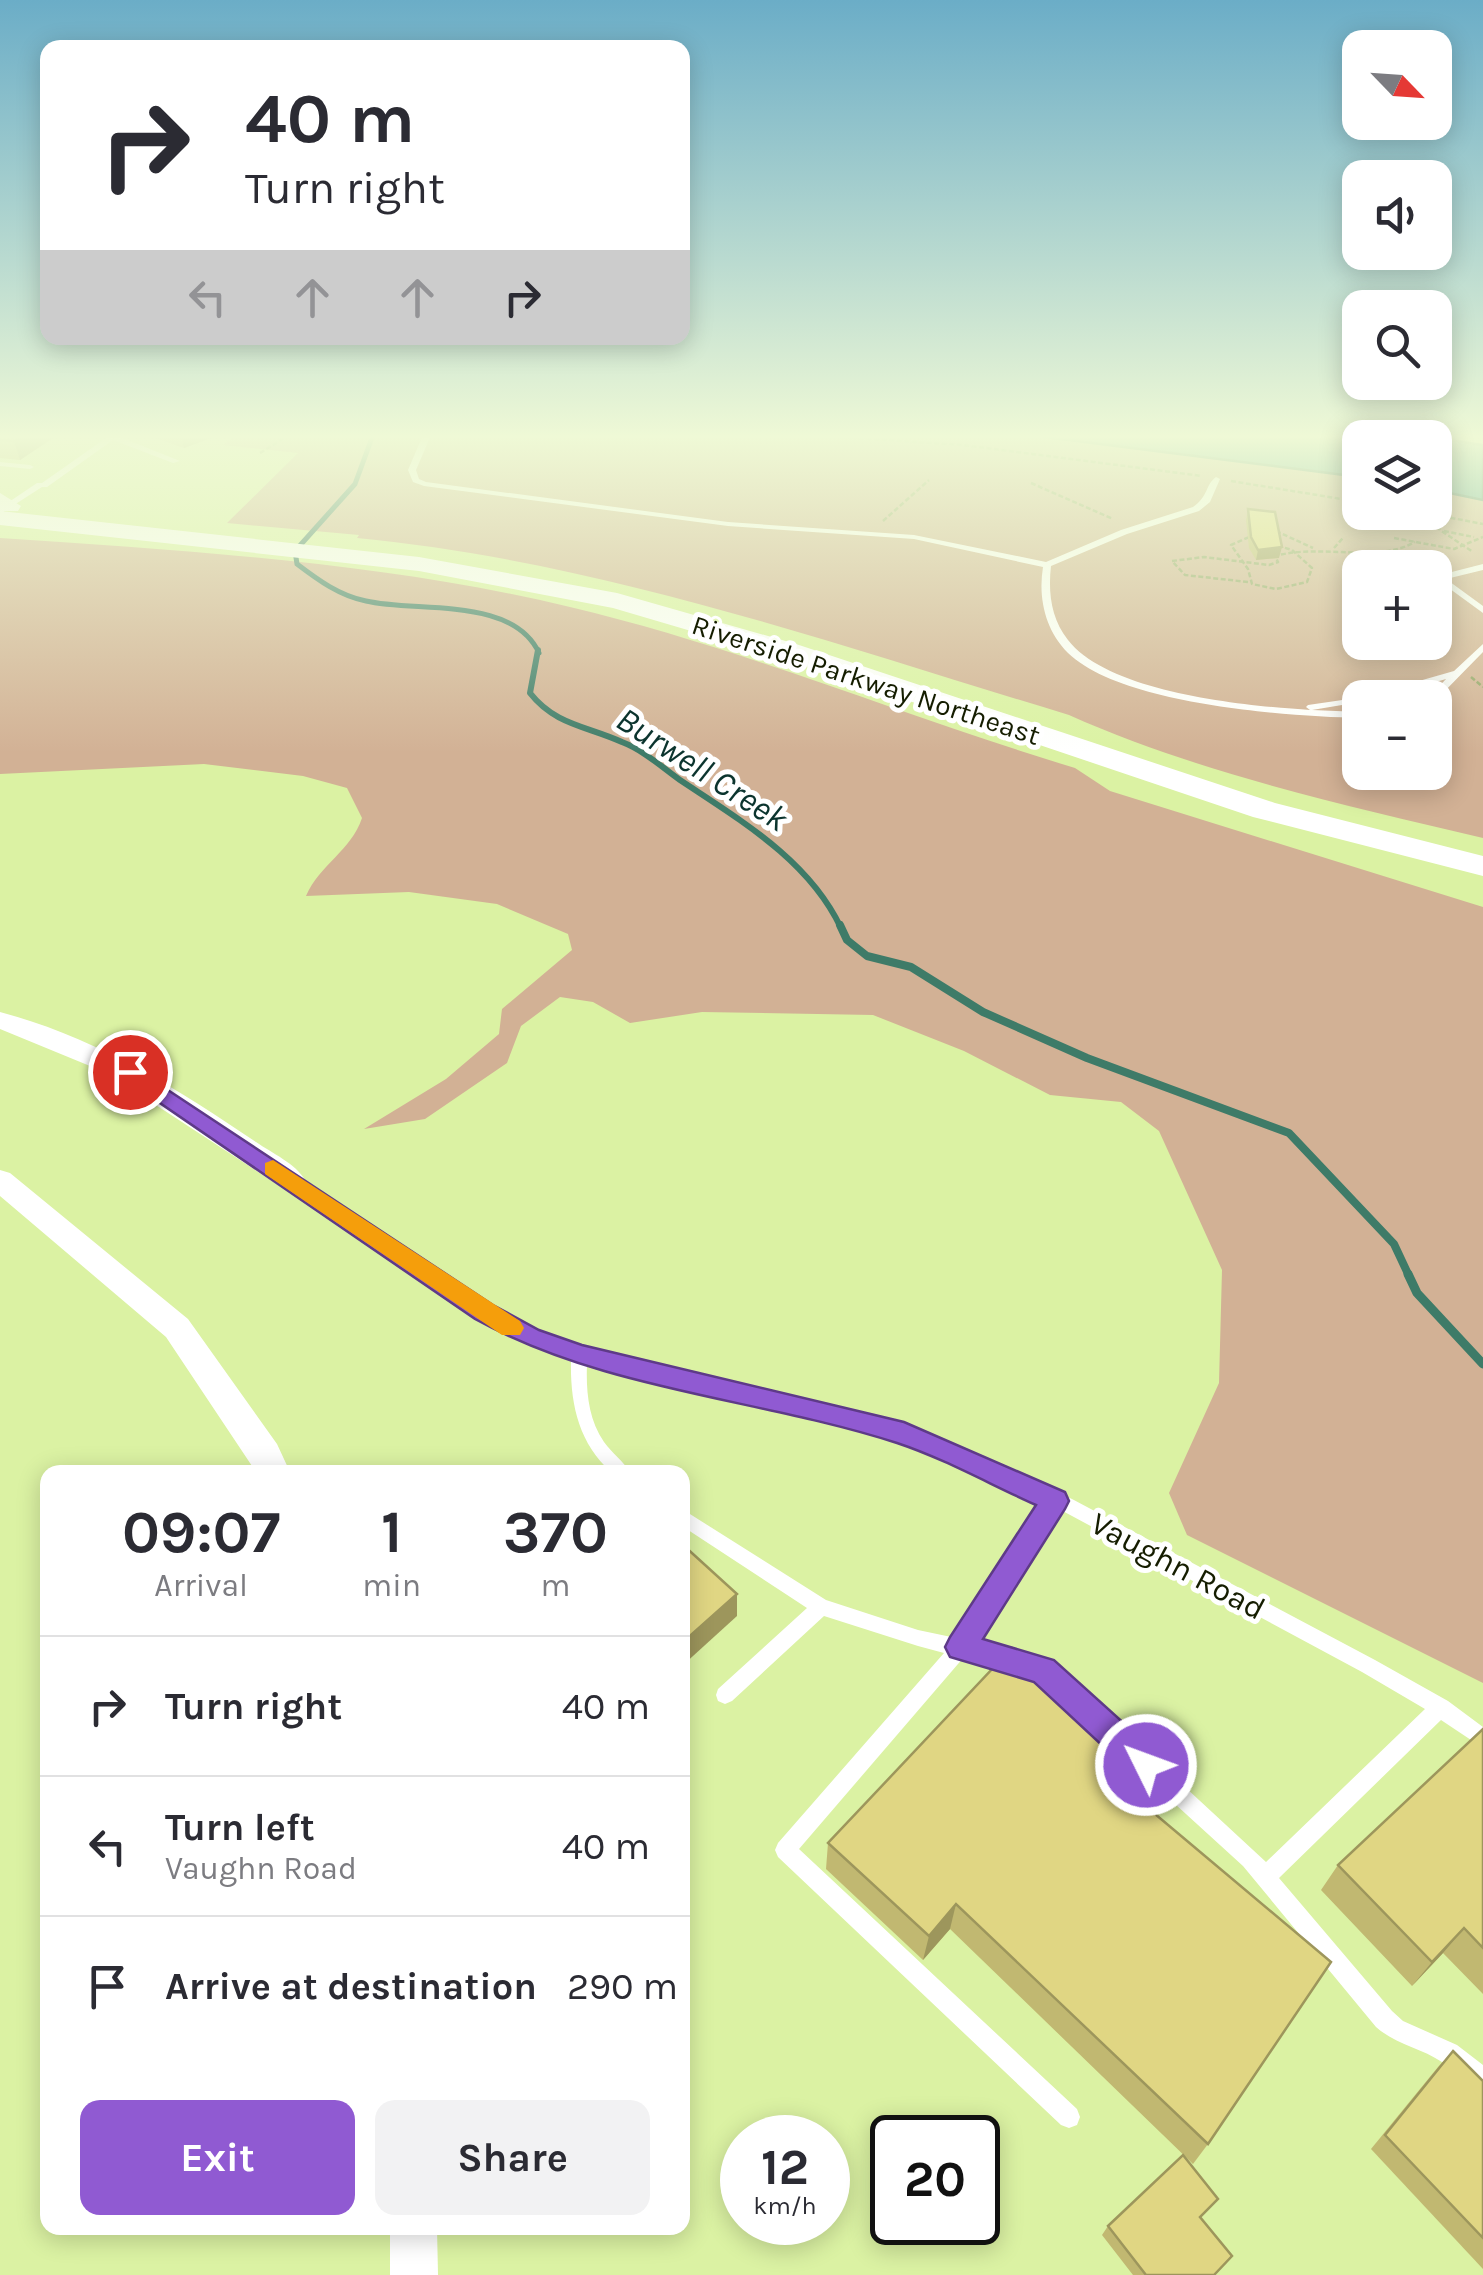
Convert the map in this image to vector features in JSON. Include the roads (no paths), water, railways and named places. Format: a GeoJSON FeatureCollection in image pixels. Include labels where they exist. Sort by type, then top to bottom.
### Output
{"type":"FeatureCollection","features":[{"type":"Feature","properties":{"kind":"main road","name":"Riverside Parkway Northeast"},"geometry":{"type":"LineString","coordinates":[[285,541],[350,548],[519,580],[662,613],[1093,745],[1483,844]]}},
{"type":"Feature","properties":{"kind":"main road","name":"Riverside Parkway Northeast"},"geometry":{"type":"LineString","coordinates":[[1093,745],[1264,810],[1483,866]]}},
{"type":"Feature","properties":{"kind":"street","name":"Vaughn Road"},"geometry":{"type":"LineString","coordinates":[[0,1020],[46,1033],[130,1072],[291,1180]]}},
{"type":"Feature","properties":{"kind":"street"},"geometry":{"type":"LineString","coordinates":[[0,1180],[177,1328],[269,1465]]}},
{"type":"Feature","properties":{"kind":"street"},"geometry":{"type":"LineString","coordinates":[[414,2235],[414,2275]]}},
{"type":"Feature","properties":{"kind":"lane"},"geometry":{"type":"LineString","coordinates":[[933,541],[1047,565],[1103,541]]}},
{"type":"Feature","properties":{"kind":"lane"},"geometry":{"type":"LineString","coordinates":[[1047,565],[1048,612],[1064,644],[1083,660],[1128,682],[1291,711],[1342,714]]}},
{"type":"Feature","properties":{"kind":"lane"},"geometry":{"type":"LineString","coordinates":[[1483,567],[1439,578],[1442,584],[1483,610]]}},
{"type":"Feature","properties":{"kind":"lane"},"geometry":{"type":"LineString","coordinates":[[1451,680],[1483,647]]}},
{"type":"Feature","properties":{"kind":"lane"},"geometry":{"type":"LineString","coordinates":[[1432,680],[1454,674]]}},
{"type":"Feature","properties":{"kind":"lane"},"geometry":{"type":"LineString","coordinates":[[1291,711],[1342,702]]}},
{"type":"Feature","properties":{"kind":"lane","name":"Vaughn Road"},"geometry":{"type":"LineString","coordinates":[[291,1180],[498,1321],[579,1355],[890,1429],[964,1457],[1055,1501],[1440,1707],[1483,1739]]}},
{"type":"Feature","properties":{"kind":"lane"},"geometry":{"type":"LineString","coordinates":[[579,1355],[579,1401],[589,1434],[601,1454],[614,1465]]}},
{"type":"Feature","properties":{"kind":"lane"},"geometry":{"type":"LineString","coordinates":[[1055,1501],[960,1647],[786,1850],[1069,2116]]}},
{"type":"Feature","properties":{"kind":"lane"},"geometry":{"type":"LineString","coordinates":[[690,1521],[820,1607],[1043,1670],[1265,1877],[1384,2018],[1396,2028],[1449,2053],[1483,2079]]}},
{"type":"Feature","properties":{"kind":"lane"},"geometry":{"type":"LineString","coordinates":[[725,1694],[820,1607]]}},
{"type":"Feature","properties":{"kind":"lane"},"geometry":{"type":"LineString","coordinates":[[1265,1877],[1440,1707]]}},
{"type":"Feature","properties":{"kind":"waterway","name":"Burwell Creek"},"geometry":{"type":"LineString","coordinates":[[304,541],[295,551],[297,564],[330,587],[356,599],[486,615],[526,635],[538,651]]}},
{"type":"Feature","properties":{"kind":"waterway","name":"Burwell Creek"},"geometry":{"type":"LineString","coordinates":[[538,651],[530,693],[540,704],[572,724],[637,749],[749,826],[811,882],[841,928]]}},
{"type":"Feature","properties":{"kind":"waterway","name":"Burwell Creek"},"geometry":{"type":"LineString","coordinates":[[840,925],[847,940],[867,956],[911,967],[983,1012],[1087,1058],[1289,1133],[1394,1244],[1409,1276]]}},
{"type":"Feature","properties":{"kind":"waterway","name":"Burwell Creek"},"geometry":{"type":"LineString","coordinates":[[1408,1274],[1417,1293],[1483,1364]]}}]}
